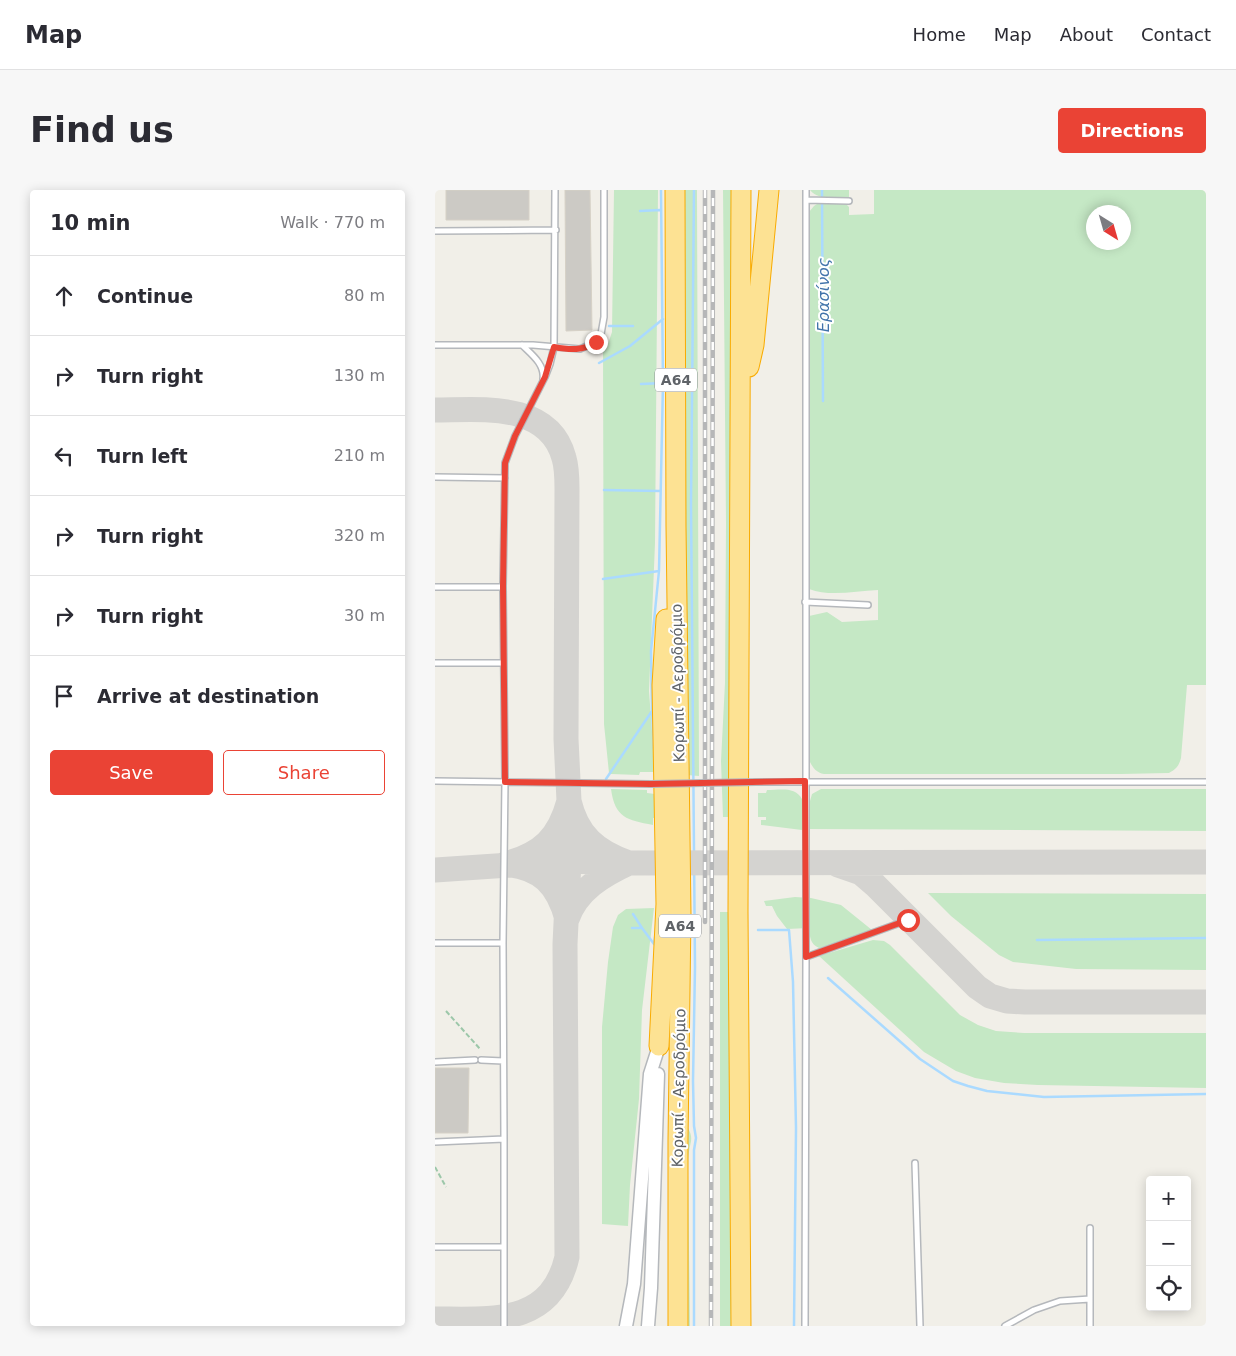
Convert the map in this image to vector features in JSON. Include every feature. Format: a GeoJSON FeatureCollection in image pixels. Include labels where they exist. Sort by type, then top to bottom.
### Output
{"type":"FeatureCollection","features":[{"type":"Feature","properties":{"kind":"highway"},"geometry":{"type":"LineString","coordinates":[[667,190],[667,201],[675,235]]}},
{"type":"Feature","properties":{"kind":"highway","name":"Κορωπί - Αεροδρόμιο"},"geometry":{"type":"LineString","coordinates":[[675,190],[676,526],[681,914],[677,1141],[678,1326]]}},
{"type":"Feature","properties":{"kind":"highway"},"geometry":{"type":"LineString","coordinates":[[741,190],[738,911],[741,1326]]}},
{"type":"Feature","properties":{"kind":"highway"},"geometry":{"type":"LineString","coordinates":[[741,404],[754,345],[769,190]]}},
{"type":"Feature","properties":{"kind":"highway"},"geometry":{"type":"LineString","coordinates":[[659,1046],[666,904],[662,686],[665,624],[676,526]]}},
{"type":"Feature","properties":{"kind":"street"},"geometry":{"type":"LineString","coordinates":[[626,1326],[634,1284],[650,1074],[659,1046]]}},
{"type":"Feature","properties":{"kind":"street"},"geometry":{"type":"LineString","coordinates":[[648,1326],[653,1241],[659,1046]]}},
{"type":"Feature","properties":{"kind":"lane"},"geometry":{"type":"LineString","coordinates":[[504,1326],[503,943],[505,782],[503,586],[505,463],[515,436],[543,383],[554,347],[555,190]]}},
{"type":"Feature","properties":{"kind":"lane"},"geometry":{"type":"LineString","coordinates":[[435,345],[522,345],[571,350],[590,346],[596,342],[601,334],[604,317],[603,190]]}},
{"type":"Feature","properties":{"kind":"lane"},"geometry":{"type":"LineString","coordinates":[[805,1326],[806,190]]}},
{"type":"Feature","properties":{"kind":"lane"},"geometry":{"type":"LineString","coordinates":[[806,200],[849,201]]}},
{"type":"Feature","properties":{"kind":"lane"},"geometry":{"type":"LineString","coordinates":[[435,231],[556,230]]}},
{"type":"Feature","properties":{"kind":"lane"},"geometry":{"type":"LineString","coordinates":[[522,345],[538,360],[543,374],[543,383]]}},
{"type":"Feature","properties":{"kind":"lane"},"geometry":{"type":"LineString","coordinates":[[435,478],[505,478]]}},
{"type":"Feature","properties":{"kind":"lane"},"geometry":{"type":"LineString","coordinates":[[435,587],[503,586]]}},
{"type":"Feature","properties":{"kind":"lane"},"geometry":{"type":"LineString","coordinates":[[805,602],[868,606]]}},
{"type":"Feature","properties":{"kind":"lane"},"geometry":{"type":"LineString","coordinates":[[435,663],[503,663]]}},
{"type":"Feature","properties":{"kind":"lane"},"geometry":{"type":"LineString","coordinates":[[435,782],[651,784],[805,781],[1206,782]]}},
{"type":"Feature","properties":{"kind":"lane"},"geometry":{"type":"LineString","coordinates":[[806,957],[908,920]]}},
{"type":"Feature","properties":{"kind":"lane"},"geometry":{"type":"LineString","coordinates":[[435,943],[503,943]]}},
{"type":"Feature","properties":{"kind":"lane"},"geometry":{"type":"LineString","coordinates":[[435,1062],[503,1061]]}},
{"type":"Feature","properties":{"kind":"lane"},"geometry":{"type":"LineString","coordinates":[[435,1142],[504,1139]]}},
{"type":"Feature","properties":{"kind":"lane"},"geometry":{"type":"LineString","coordinates":[[915,1164],[920,1326]]}},
{"type":"Feature","properties":{"kind":"lane"},"geometry":{"type":"LineString","coordinates":[[1090,1228],[1090,1326]]}},
{"type":"Feature","properties":{"kind":"lane"},"geometry":{"type":"LineString","coordinates":[[435,1247],[503,1247]]}},
{"type":"Feature","properties":{"kind":"lane"},"geometry":{"type":"LineString","coordinates":[[1005,1326],[1034,1310],[1060,1301],[1090,1299]]}},
{"type":"Feature","properties":{"kind":"path"},"geometry":{"type":"LineString","coordinates":[[446,1011],[481,1050]]}},
{"type":"Feature","properties":{"kind":"path"},"geometry":{"type":"LineString","coordinates":[[435,1167],[446,1186]]}},
{"type":"Feature","properties":{"kind":"green space"},"geometry":{"type":"Polygon","coordinates":[[[614,190],[658,190],[655,543],[649,691],[655,772],[640,772],[639,775],[609,773],[604,724],[603,349],[608,344],[612,332],[614,190]]]}},
{"type":"Feature","properties":{"kind":"green space"},"geometry":{"type":"Polygon","coordinates":[[[684,190],[697,190],[699,776],[687,775],[685,725],[684,190]]]}},
{"type":"Feature","properties":{"kind":"green space"},"geometry":{"type":"Polygon","coordinates":[[[723,190],[733,190],[731,817],[723,817],[721,761],[725,683],[726,523],[723,190]]]}},
{"type":"Feature","properties":{"kind":"green space"},"geometry":{"type":"Polygon","coordinates":[[[810,190],[849,190],[849,197],[823,197],[810,190]]]}},
{"type":"Feature","properties":{"kind":"green space"},"geometry":{"type":"Polygon","coordinates":[[[874,190],[1206,190],[1206,685],[1187,685],[1181,758],[1177,767],[1169,773],[824,774],[819,773],[812,766],[810,762],[809,616],[827,612],[842,622],[878,620],[878,590],[825,593],[809,589],[809,212],[817,204],[846,204],[849,207],[849,215],[874,214],[874,190]]]}},
{"type":"Feature","properties":{"kind":"green space"},"geometry":{"type":"Polygon","coordinates":[[[611,789],[647,790],[647,793],[655,794],[655,818],[653,818],[653,825],[629,819],[619,812],[611,789]]]}},
{"type":"Feature","properties":{"kind":"green space"},"geometry":{"type":"Polygon","coordinates":[[[821,789],[1206,789],[1206,831],[810,829],[810,801],[812,794],[821,789]]]}},
{"type":"Feature","properties":{"kind":"green space"},"geometry":{"type":"Polygon","coordinates":[[[767,790],[791,790],[799,795],[802,799],[802,830],[761,825],[761,820],[766,820],[766,817],[758,817],[758,793],[766,793],[767,790]]]}},
{"type":"Feature","properties":{"kind":"green space"},"geometry":{"type":"Polygon","coordinates":[[[928,893],[1206,894],[1206,970],[1076,969],[1013,962],[999,955],[951,916],[928,893]]]}},
{"type":"Feature","properties":{"kind":"green space"},"geometry":{"type":"Polygon","coordinates":[[[795,897],[811,898],[841,905],[872,930],[871,932],[819,948],[812,942],[809,928],[787,929],[772,906],[766,906],[764,901],[795,897]]]}},
{"type":"Feature","properties":{"kind":"green space"},"geometry":{"type":"Polygon","coordinates":[[[654,908],[642,1010],[639,1099],[630,1185],[628,1226],[602,1224],[602,1027],[613,927],[618,915],[626,909],[654,908]]]}},
{"type":"Feature","properties":{"kind":"green space"},"geometry":{"type":"Polygon","coordinates":[[[720,912],[732,912],[734,1326],[720,1326],[720,912]]]}},
{"type":"Feature","properties":{"kind":"green space"},"geometry":{"type":"Polygon","coordinates":[[[686,915],[692,915],[693,937],[691,938],[688,1128],[691,1138],[688,1165],[690,1326],[683,1326],[686,915]]]}},
{"type":"Feature","properties":{"kind":"green space"},"geometry":{"type":"Polygon","coordinates":[[[873,940],[884,941],[890,945],[960,1015],[978,1025],[996,1031],[1024,1033],[1206,1033],[1206,1088],[1004,1083],[975,1078],[956,1071],[924,1052],[819,956],[873,940]]]}},
{"type":"Feature","properties":{"kind":"building"},"geometry":{"type":"Polygon","coordinates":[[[446,190],[529,190],[529,220],[446,220],[446,190]]]}},
{"type":"Feature","properties":{"kind":"building"},"geometry":{"type":"Polygon","coordinates":[[[565,190],[590,190],[592,330],[566,331],[565,190]]]}},
{"type":"Feature","properties":{"kind":"building"},"geometry":{"type":"Polygon","coordinates":[[[435,1068],[469,1068],[468,1133],[435,1133],[435,1068]]]}},
{"type":"Feature","properties":{"kind":"waterway"},"geometry":{"type":"LineString","coordinates":[[652,711],[651,651],[659,571],[663,383],[661,190]]}},
{"type":"Feature","properties":{"kind":"waterway"},"geometry":{"type":"LineString","coordinates":[[694,190],[691,504],[695,967],[693,1081],[696,1138],[694,1150],[694,1326]]}},
{"type":"Feature","properties":{"kind":"waterway","name":"Ερασίνος"},"geometry":{"type":"LineString","coordinates":[[822,190],[823,401]]}},
{"type":"Feature","properties":{"kind":"waterway"},"geometry":{"type":"LineString","coordinates":[[640,211],[660,210]]}},
{"type":"Feature","properties":{"kind":"waterway"},"geometry":{"type":"LineString","coordinates":[[599,363],[630,346],[663,319]]}},
{"type":"Feature","properties":{"kind":"waterway"},"geometry":{"type":"LineString","coordinates":[[609,326],[633,326]]}},
{"type":"Feature","properties":{"kind":"waterway"},"geometry":{"type":"LineString","coordinates":[[641,384],[663,383]]}},
{"type":"Feature","properties":{"kind":"waterway"},"geometry":{"type":"LineString","coordinates":[[604,490],[660,491]]}},
{"type":"Feature","properties":{"kind":"waterway"},"geometry":{"type":"LineString","coordinates":[[603,579],[659,571]]}},
{"type":"Feature","properties":{"kind":"waterway"},"geometry":{"type":"LineString","coordinates":[[606,779],[652,711],[654,749]]}},
{"type":"Feature","properties":{"kind":"waterway"},"geometry":{"type":"LineString","coordinates":[[632,928],[642,928],[633,914]]}},
{"type":"Feature","properties":{"kind":"waterway"},"geometry":{"type":"LineString","coordinates":[[642,928],[654,944],[656,931]]}},
{"type":"Feature","properties":{"kind":"waterway"},"geometry":{"type":"LineString","coordinates":[[758,930],[789,930],[793,982],[796,1128],[794,1326]]}},
{"type":"Feature","properties":{"kind":"waterway"},"geometry":{"type":"LineString","coordinates":[[1037,940],[1206,938]]}},
{"type":"Feature","properties":{"kind":"waterway"},"geometry":{"type":"LineString","coordinates":[[828,978],[920,1059],[953,1081],[968,1086],[987,1091],[1044,1097],[1206,1094]]}},
{"type":"Feature","properties":{"kind":"taxiway"},"geometry":{"type":"LineString","coordinates":[[435,410],[492,410],[528,418],[544,426],[556,440],[564,458],[567,481],[566,739],[569,801],[569,861],[565,944],[567,1257],[559,1279],[548,1296],[533,1307],[516,1314],[498,1318],[435,1319]]}},
{"type":"Feature","properties":{"kind":"taxiway"},"geometry":{"type":"LineString","coordinates":[[569,801],[577,823],[590,841],[617,859],[629,863],[601,878],[584,892],[571,909],[567,919],[559,896],[546,880],[529,869],[505,864],[529,855],[547,843],[560,825],[569,801]]}},
{"type":"Feature","properties":{"kind":"taxiway"},"geometry":{"type":"LineString","coordinates":[[435,870],[569,861],[629,863],[1206,862]]}},
{"type":"Feature","properties":{"kind":"taxiway"},"geometry":{"type":"LineString","coordinates":[[838,865],[861,873],[875,885],[977,987],[990,996],[1007,1001],[1025,1002],[1206,1002]]}},
{"type":"Feature","properties":{"kind":"railway"},"geometry":{"type":"LineString","coordinates":[[705,190],[705,922]]}},
{"type":"Feature","properties":{"kind":"railway"},"geometry":{"type":"LineString","coordinates":[[711,1326],[713,190]]}},
{"type":"Feature","properties":{"kind":"route"},"geometry":{"type":"LineString","coordinates":[[596,342],[580,349],[571,350],[554,347],[545,377],[524,416],[505,463],[503,663],[505,782],[651,784],[805,781],[806,957],[908,920]]}}]}
